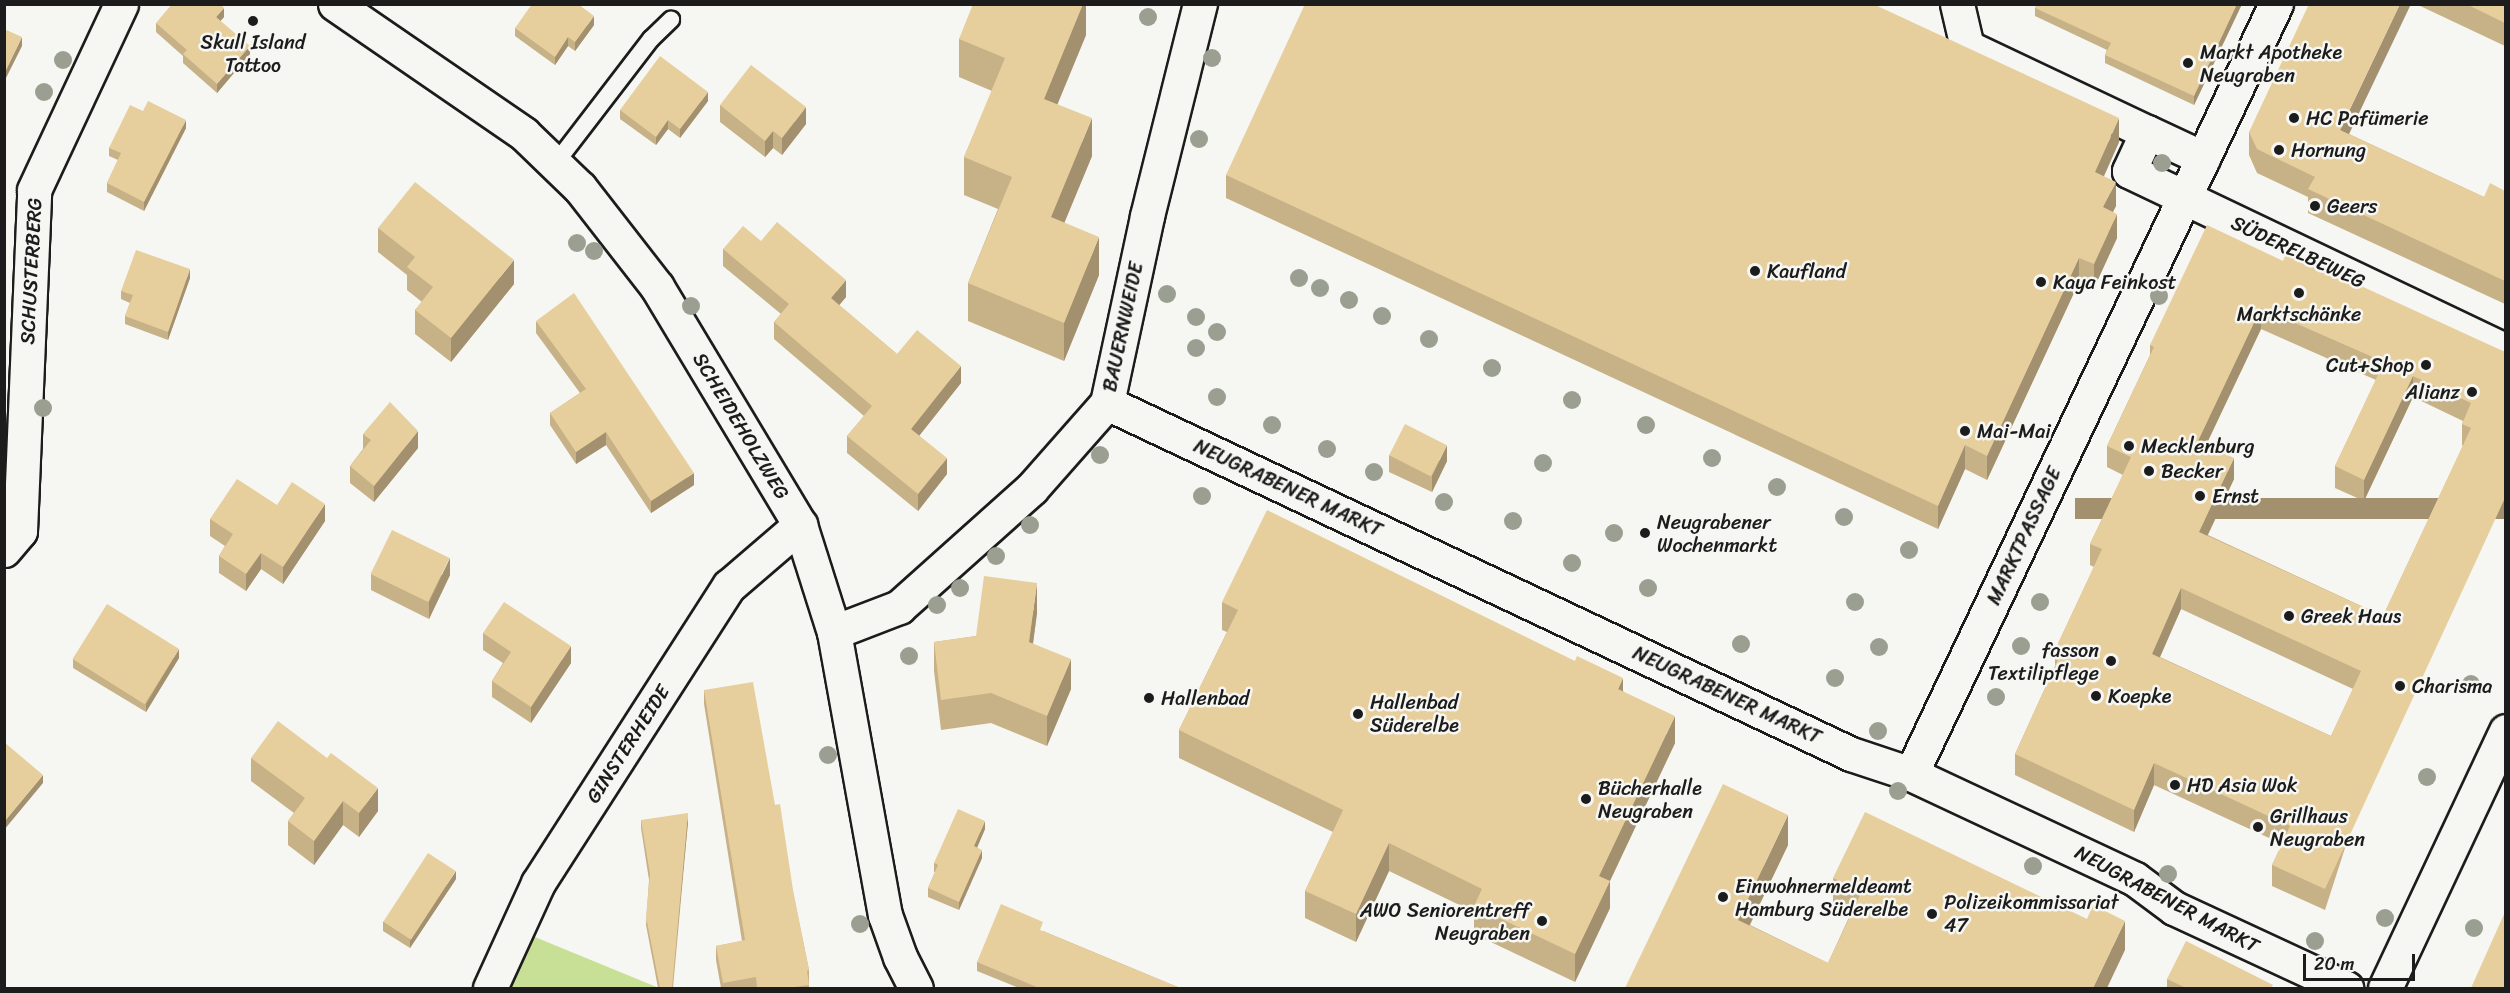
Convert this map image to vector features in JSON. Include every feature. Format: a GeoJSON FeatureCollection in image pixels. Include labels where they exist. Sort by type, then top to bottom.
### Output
{"type":"FeatureCollection","features":[{"type":"Feature","properties":{"kind":"street","name":"SCHUSTERBERG"},"geometry":{"type":"LineString","coordinates":[[4,550],[20,531],[34,190],[121,4]]}},
{"type":"Feature","properties":{"kind":"street","name":"SCHEIDEHOLZWEG"},"geometry":{"type":"LineString","coordinates":[[335,4],[524,134],[580,188],[657,287],[800,525],[834,632],[885,915],[900,957],[916,988]]}},
{"type":"Feature","properties":{"kind":"street","name":"BAUERNWEIDE"},"geometry":{"type":"LineString","coordinates":[[834,632],[899,607],[1032,489],[1107,403],[1147,216],[1200,4]]}},
{"type":"Feature","properties":{"kind":"street"},"geometry":{"type":"LineString","coordinates":[[1957,4],[1967,47],[2203,158]]}},
{"type":"Feature","properties":{"kind":"street","name":"MARKTPASSAGE"},"geometry":{"type":"LineString","coordinates":[[1911,774],[2276,4]]}},
{"type":"Feature","properties":{"kind":"street","name":"SÜDERELBEWEG"},"geometry":{"type":"LineString","coordinates":[[2147,132],[2129,171],[2505,351]]}},
{"type":"Feature","properties":{"kind":"street","name":"NEUGRABENER MARKT"},"geometry":{"type":"LineString","coordinates":[[1107,403],[1851,754],[1911,774],[2135,879],[2174,908],[2346,988]]}},
{"type":"Feature","properties":{"kind":"street","name":"GINSTERHEIDE"},"geometry":{"type":"LineString","coordinates":[[490,988],[538,883],[729,586],[800,525]]}},
{"type":"Feature","properties":{"kind":"street"},"geometry":{"type":"LineString","coordinates":[[2385,988],[2505,731]]}},
{"type":"Feature","properties":{"kind":"lane"},"geometry":{"type":"LineString","coordinates":[[555,164],[651,39],[671,20]]}},
{"type":"Feature","properties":{"kind":"green space"},"geometry":{"type":"Polygon","coordinates":[[[530,935],[659,988],[507,988],[530,935]]]}},
{"type":"Feature","properties":{"kind":"building"},"geometry":{"type":"Polygon","coordinates":[[[172,4],[220,4],[224,8],[216,17],[250,46],[217,84],[183,54],[187,50],[156,23],[172,4]]]}},
{"type":"Feature","properties":{"kind":"building"},"geometry":{"type":"Polygon","coordinates":[[[532,4],[578,4],[594,16],[575,42],[568,37],[555,57],[515,28],[532,4]]]}},
{"type":"Feature","properties":{"kind":"building"},"geometry":{"type":"Polygon","coordinates":[[[973,4],[1083,4],[1044,99],[1092,118],[1051,217],[1099,237],[1064,323],[968,283],[1012,177],[964,157],[1005,58],[959,39],[973,4]]]}},
{"type":"Feature","properties":{"kind":"building","name":"Kaufland"},"geometry":{"type":"Polygon","coordinates":[[[1305,4],[1873,4],[2119,118],[2095,172],[2116,182],[2103,207],[2117,214],[2094,264],[2079,258],[1987,456],[1965,445],[1938,506],[1226,175],[1305,4]]]}},
{"type":"Feature","properties":{"kind":"building"},"geometry":{"type":"Polygon","coordinates":[[[2036,4],[2237,4],[2194,96],[2105,55],[2111,43],[2035,8],[2036,4]]]}},
{"type":"Feature","properties":{"kind":"building"},"geometry":{"type":"Polygon","coordinates":[[[2309,4],[2400,4],[2340,130],[2484,197],[2490,183],[2505,191],[2505,281],[2308,189],[2315,177],[2257,149],[2249,132],[2309,4]]]}},
{"type":"Feature","properties":{"kind":"building"},"geometry":{"type":"Polygon","coordinates":[[[2466,4],[2505,4],[2505,23],[2466,4]]]}},
{"type":"Feature","properties":{"kind":"building"},"geometry":{"type":"Polygon","coordinates":[[[4,29],[22,37],[4,74],[4,29]]]}},
{"type":"Feature","properties":{"kind":"building"},"geometry":{"type":"Polygon","coordinates":[[[660,56],[708,92],[680,129],[668,120],[656,137],[620,110],[660,56]]]}},
{"type":"Feature","properties":{"kind":"building"},"geometry":{"type":"Polygon","coordinates":[[[751,65],[806,107],[782,138],[773,131],[765,141],[720,105],[751,65]]]}},
{"type":"Feature","properties":{"kind":"building"},"geometry":{"type":"Polygon","coordinates":[[[148,101],[186,120],[144,202],[107,183],[121,153],[109,148],[130,105],[143,111],[148,101]]]}},
{"type":"Feature","properties":{"kind":"building"},"geometry":{"type":"Polygon","coordinates":[[[415,182],[514,260],[451,338],[415,310],[433,287],[407,267],[415,257],[378,228],[415,182]]]}},
{"type":"Feature","properties":{"kind":"building"},"geometry":{"type":"Polygon","coordinates":[[[777,222],[846,280],[831,298],[897,354],[917,330],[961,366],[911,429],[947,458],[918,494],[847,436],[872,406],[774,322],[789,304],[723,249],[743,226],[761,241],[777,222]]]}},
{"type":"Feature","properties":{"kind":"building"},"geometry":{"type":"Polygon","coordinates":[[[2207,225],[2283,261],[2287,252],[2505,352],[2505,498],[2325,889],[2272,865],[2290,826],[2154,763],[2134,810],[2015,754],[2061,653],[2055,650],[2102,549],[2090,544],[2131,457],[2107,446],[2154,347],[2150,345],[2207,225]],[[2261,308],[2198,441],[2234,458],[2199,532],[2383,616],[2471,428],[2462,424],[2471,403],[2413,376],[2364,480],[2335,466],[2384,362],[2261,308]],[[2181,588],[2152,654],[2331,736],[2361,671],[2181,588]]]}},
{"type":"Feature","properties":{"kind":"building"},"geometry":{"type":"Polygon","coordinates":[[[136,250],[190,269],[168,332],[125,316],[133,295],[121,291],[136,250]]]}},
{"type":"Feature","properties":{"kind":"building"},"geometry":{"type":"Polygon","coordinates":[[[574,293],[694,473],[651,501],[606,432],[576,452],[550,413],[586,389],[536,321],[574,293]]]}},
{"type":"Feature","properties":{"kind":"building"},"geometry":{"type":"Polygon","coordinates":[[[390,402],[418,431],[374,486],[350,466],[371,440],[363,434],[390,402]]]}},
{"type":"Feature","properties":{"kind":"building"},"geometry":{"type":"Polygon","coordinates":[[[1405,424],[1447,445],[1431,477],[1389,455],[1405,424]]]}},
{"type":"Feature","properties":{"kind":"building"},"geometry":{"type":"Polygon","coordinates":[[[237,479],[277,505],[292,482],[325,504],[283,567],[261,553],[246,574],[219,556],[233,534],[210,519],[237,479]]]}},
{"type":"Feature","properties":{"kind":"building"},"geometry":{"type":"Polygon","coordinates":[[[1267,510],[1575,661],[1577,656],[1623,678],[1618,689],[1675,716],[1599,876],[1610,881],[1575,954],[1474,906],[1482,889],[1389,843],[1356,914],[1305,891],[1343,810],[1179,730],[1238,610],[1222,602],[1267,510]]]}},
{"type":"Feature","properties":{"kind":"building"},"geometry":{"type":"Polygon","coordinates":[[[392,530],[450,558],[428,602],[371,574],[392,530]]]}},
{"type":"Feature","properties":{"kind":"building"},"geometry":{"type":"Polygon","coordinates":[[[984,576],[1037,583],[1029,642],[1071,659],[1047,716],[991,693],[941,700],[934,642],[976,636],[984,576]]]}},
{"type":"Feature","properties":{"kind":"building"},"geometry":{"type":"Polygon","coordinates":[[[504,602],[571,646],[531,707],[492,681],[511,652],[483,633],[504,602]]]}},
{"type":"Feature","properties":{"kind":"building"},"geometry":{"type":"Polygon","coordinates":[[[107,604],[179,649],[145,704],[73,659],[107,604]]]}},
{"type":"Feature","properties":{"kind":"building"},"geometry":{"type":"Polygon","coordinates":[[[753,682],[775,805],[780,804],[793,890],[809,970],[807,971],[809,985],[757,988],[756,977],[723,983],[716,946],[745,940],[704,690],[753,682]]]}},
{"type":"Feature","properties":{"kind":"building"},"geometry":{"type":"Polygon","coordinates":[[[278,721],[327,758],[331,753],[378,788],[359,813],[343,801],[314,841],[288,821],[305,798],[251,758],[278,721]]]}},
{"type":"Feature","properties":{"kind":"building"},"geometry":{"type":"Polygon","coordinates":[[[4,742],[43,775],[4,822],[4,742]]]}},
{"type":"Feature","properties":{"kind":"building"},"geometry":{"type":"Polygon","coordinates":[[[1723,784],[1788,815],[1738,920],[1828,963],[1862,891],[1833,878],[1865,812],[2087,919],[2093,905],[2125,921],[2093,988],[1625,988],[1723,784]]]}},
{"type":"Feature","properties":{"kind":"building"},"geometry":{"type":"Polygon","coordinates":[[[958,809],[985,821],[974,846],[982,850],[959,902],[928,888],[938,865],[934,863],[958,809]]]}},
{"type":"Feature","properties":{"kind":"building"},"geometry":{"type":"Polygon","coordinates":[[[688,813],[672,988],[660,988],[646,917],[650,874],[641,820],[688,813]]]}},
{"type":"Feature","properties":{"kind":"building"},"geometry":{"type":"Polygon","coordinates":[[[428,853],[456,871],[411,940],[383,922],[428,853]]]}},
{"type":"Feature","properties":{"kind":"building"},"geometry":{"type":"Polygon","coordinates":[[[1001,904],[1043,922],[1040,930],[1180,988],[1039,988],[977,962],[1001,904]]]}},
{"type":"Feature","properties":{"kind":"building"},"geometry":{"type":"Polygon","coordinates":[[[2505,912],[2505,988],[2471,988],[2505,912]]]}},
{"type":"Feature","properties":{"kind":"building"},"geometry":{"type":"Polygon","coordinates":[[[2186,941],[2273,985],[2271,988],[2186,988],[2167,979],[2186,941]]]}},
{"type":"Feature","properties":{"kind":"place","name":"Skull Island Tattoo"},"geometry":{"type":"Point","coordinates":[253,21]}},
{"type":"Feature","properties":{"kind":"place","name":"Markt Apotheke Neugraben"},"geometry":{"type":"Point","coordinates":[2188,63]}},
{"type":"Feature","properties":{"kind":"place","name":"HC Pafümerie"},"geometry":{"type":"Point","coordinates":[2294,118]}},
{"type":"Feature","properties":{"kind":"place","name":"Hornung"},"geometry":{"type":"Point","coordinates":[2279,150]}},
{"type":"Feature","properties":{"kind":"place","name":"Geers"},"geometry":{"type":"Point","coordinates":[2315,206]}},
{"type":"Feature","properties":{"kind":"place","name":"Kaufland"},"geometry":{"type":"Point","coordinates":[1755,271]}},
{"type":"Feature","properties":{"kind":"place","name":"Kaya Feinkost"},"geometry":{"type":"Point","coordinates":[2041,282]}},
{"type":"Feature","properties":{"kind":"place","name":"Marktschänke"},"geometry":{"type":"Point","coordinates":[2299,293]}},
{"type":"Feature","properties":{"kind":"place","name":"Cut+Shop"},"geometry":{"type":"Point","coordinates":[2426,365]}},
{"type":"Feature","properties":{"kind":"place","name":"Alianz"},"geometry":{"type":"Point","coordinates":[2472,392]}},
{"type":"Feature","properties":{"kind":"place","name":"Mai-Mai"},"geometry":{"type":"Point","coordinates":[1965,431]}},
{"type":"Feature","properties":{"kind":"place","name":"Mecklenburg"},"geometry":{"type":"Point","coordinates":[2129,446]}},
{"type":"Feature","properties":{"kind":"place","name":"Becker"},"geometry":{"type":"Point","coordinates":[2149,471]}},
{"type":"Feature","properties":{"kind":"place","name":"Ernst"},"geometry":{"type":"Point","coordinates":[2200,496]}},
{"type":"Feature","properties":{"kind":"place","name":"Neugrabener Wochenmarkt"},"geometry":{"type":"Point","coordinates":[1645,533]}},
{"type":"Feature","properties":{"kind":"place","name":"Greek Haus"},"geometry":{"type":"Point","coordinates":[2289,616]}},
{"type":"Feature","properties":{"kind":"place","name":"fasson Textilipflege"},"geometry":{"type":"Point","coordinates":[2111,661]}},
{"type":"Feature","properties":{"kind":"place","name":"Charisma"},"geometry":{"type":"Point","coordinates":[2400,686]}},
{"type":"Feature","properties":{"kind":"place","name":"Koepke"},"geometry":{"type":"Point","coordinates":[2096,696]}},
{"type":"Feature","properties":{"kind":"place","name":"Hallenbad"},"geometry":{"type":"Point","coordinates":[1149,698]}},
{"type":"Feature","properties":{"kind":"place","name":"Hallenbad Süderelbe"},"geometry":{"type":"Point","coordinates":[1358,714]}},
{"type":"Feature","properties":{"kind":"place","name":"HD Asia Wok"},"geometry":{"type":"Point","coordinates":[2175,785]}},
{"type":"Feature","properties":{"kind":"place","name":"Bücherhalle Neugraben"},"geometry":{"type":"Point","coordinates":[1586,799]}},
{"type":"Feature","properties":{"kind":"place","name":"Grillhaus Neugraben"},"geometry":{"type":"Point","coordinates":[2258,827]}},
{"type":"Feature","properties":{"kind":"place","name":"Einwohnermeldeamt Hamburg Süderelbe"},"geometry":{"type":"Point","coordinates":[1723,897]}},
{"type":"Feature","properties":{"kind":"place","name":"Polizeikommissariat 47"},"geometry":{"type":"Point","coordinates":[1932,914]}},
{"type":"Feature","properties":{"kind":"place","name":"AWO Seniorentreff Neugraben"},"geometry":{"type":"Point","coordinates":[1542,921]}}]}
